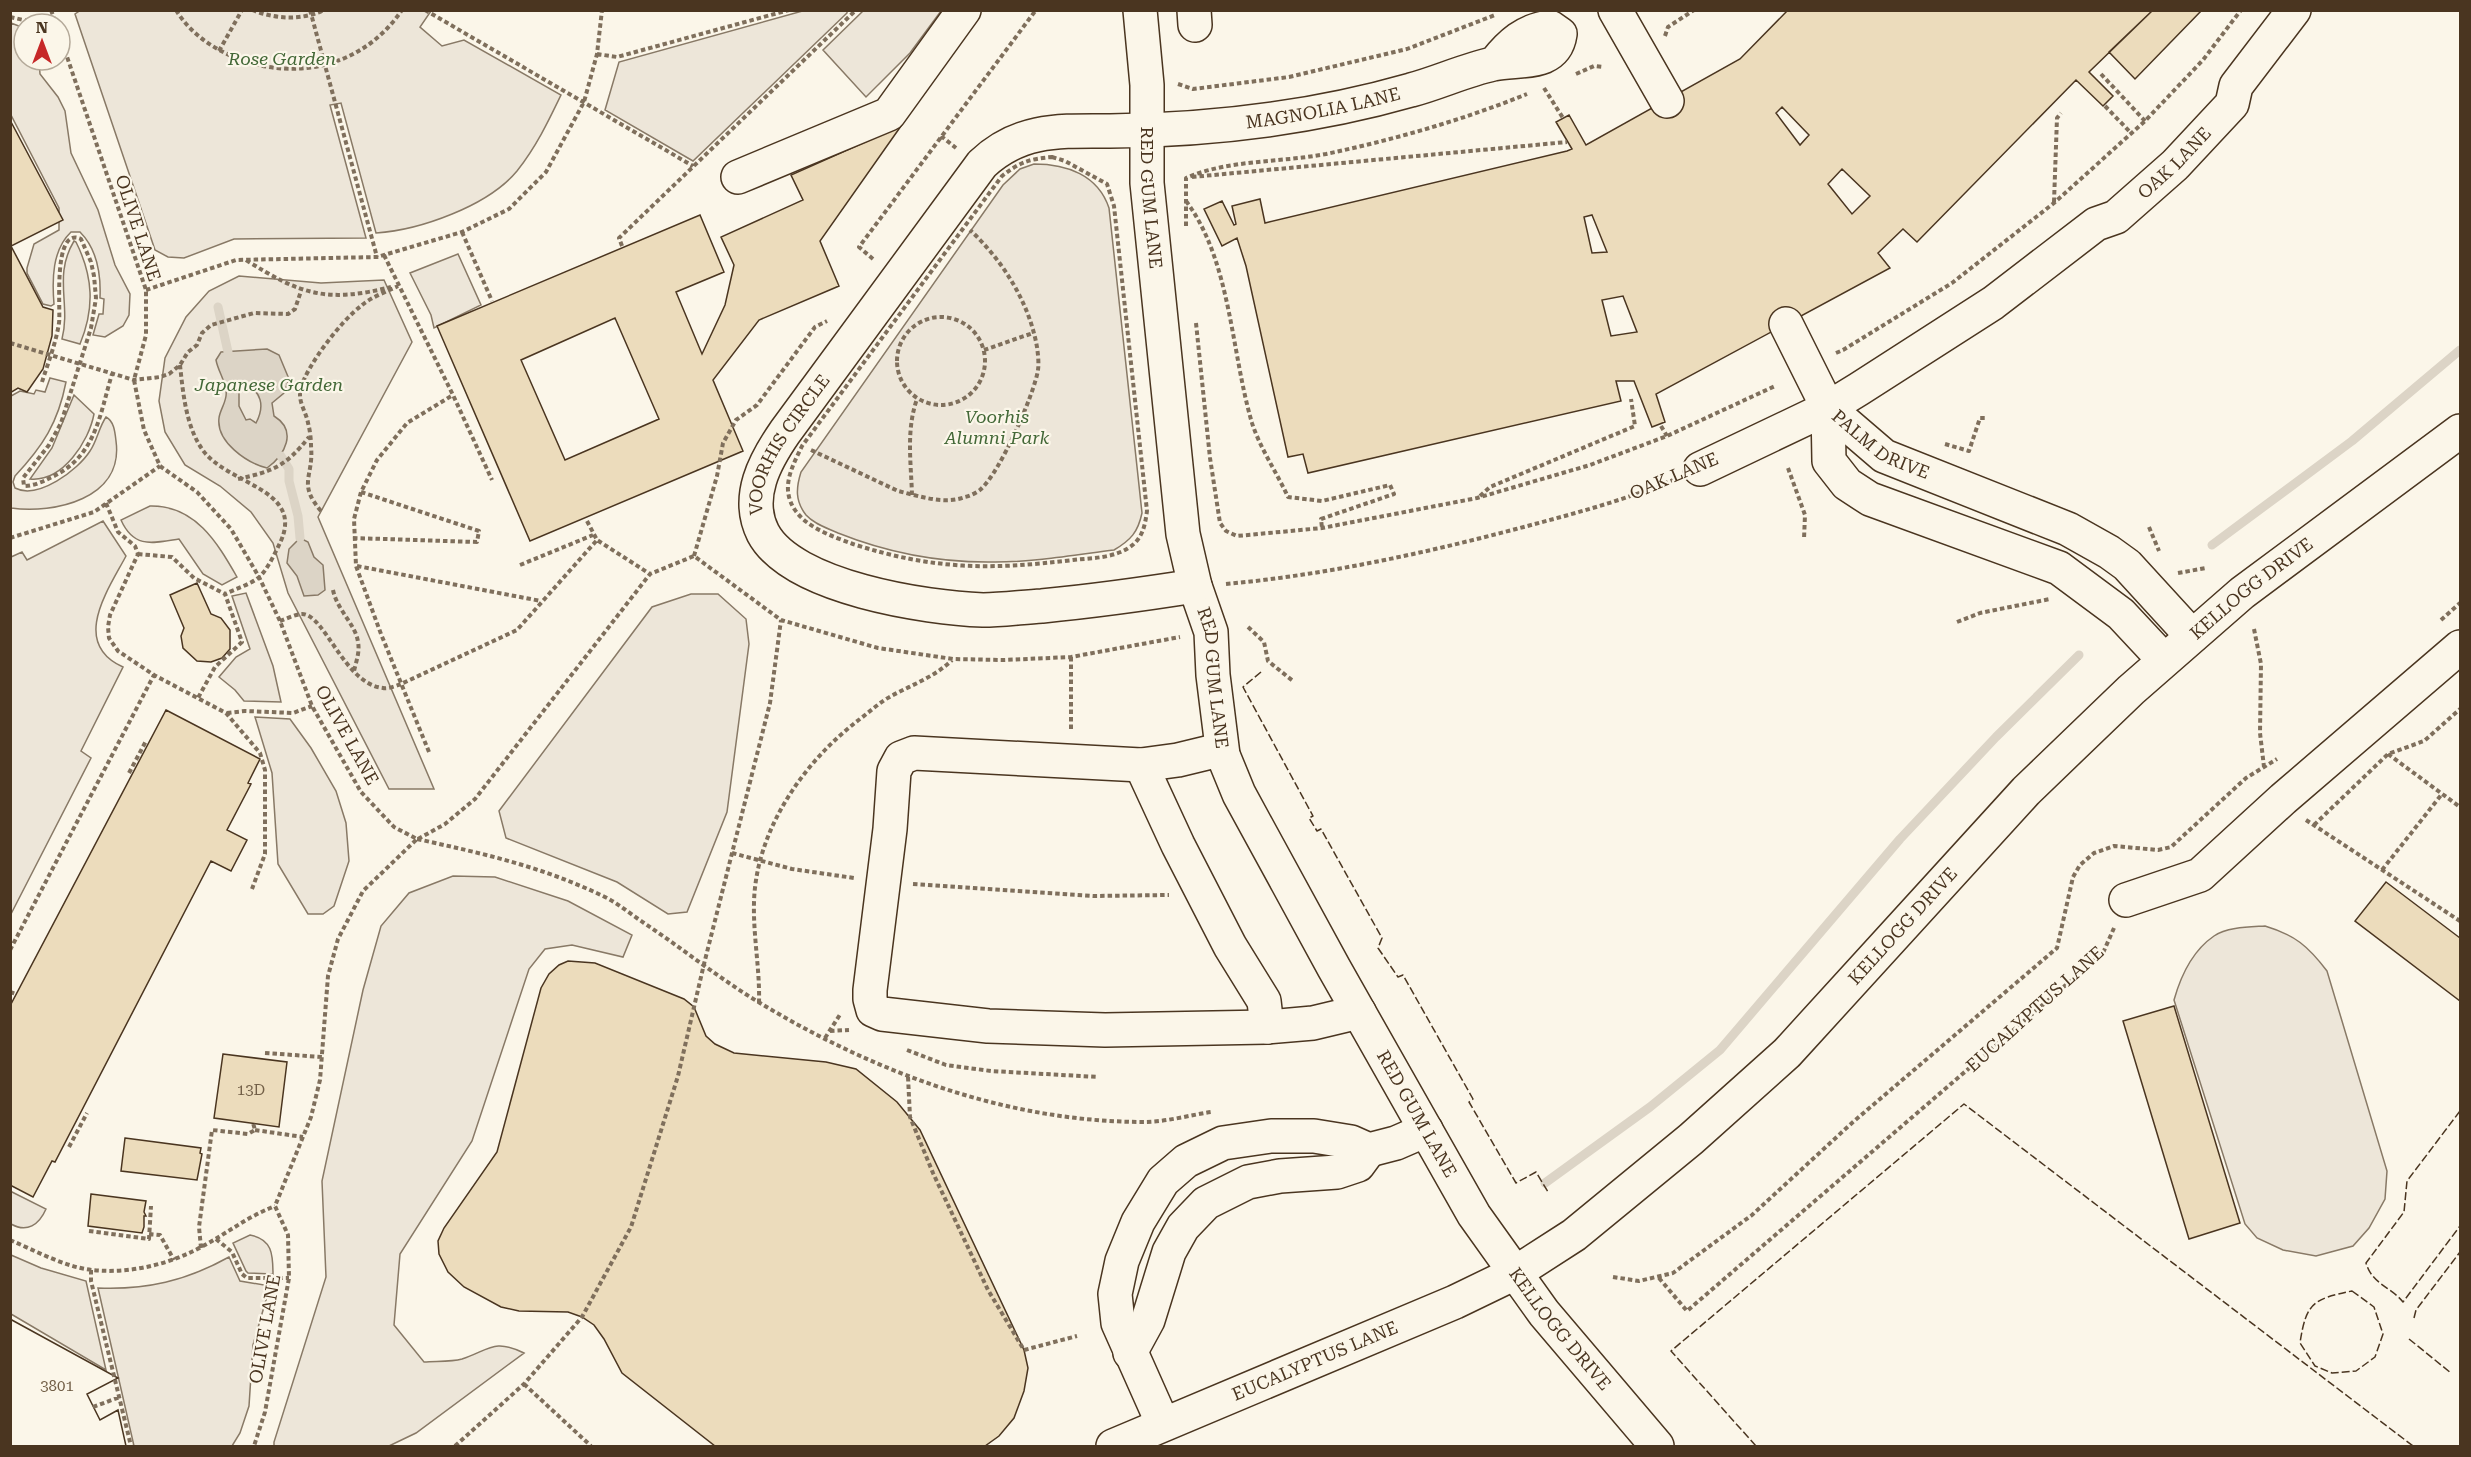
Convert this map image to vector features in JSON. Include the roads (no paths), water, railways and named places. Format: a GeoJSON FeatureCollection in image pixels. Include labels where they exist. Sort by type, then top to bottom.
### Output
{"type":"FeatureCollection","features":[{"type":"Feature","properties":{"kind":"street"},"geometry":{"type":"LineString","coordinates":[[738,177],[889,114],[964,10]]}},
{"type":"Feature","properties":{"kind":"street","name":"RED GUM LANE"},"geometry":{"type":"LineString","coordinates":[[1140,10],[1147,85],[1147,183],[1183,534],[1195,586],[1211,632],[1213,675],[1223,755],[1239,794],[1359,1012],[1474,1215],[1515,1273]]}},
{"type":"Feature","properties":{"kind":"street"},"geometry":{"type":"LineString","coordinates":[[1615,10],[1667,100]]}},
{"type":"Feature","properties":{"kind":"street","name":"OAK LANE"},"geometry":{"type":"LineString","coordinates":[[1700,469],[1712,461],[1828,408],[1993,303],[2096,224],[2107,202],[2158,150],[2217,96],[2236,86],[2294,10]]}},
{"type":"Feature","properties":{"kind":"street","name":"MAGNOLIA LANE"},"geometry":{"type":"LineString","coordinates":[[1147,130],[1197,128],[1300,115],[1410,91],[1495,63]]}},
{"type":"Feature","properties":{"kind":"street","name":"VOORHIS CIRCLE"},"geometry":{"type":"LineString","coordinates":[[1147,130],[1094,130],[1033,135],[1015,140],[997,150],[982,164],[768,455],[757,485],[758,519],[764,534],[776,549],[808,570],[840,584],[907,603],[986,610],[1080,602],[1195,586]]}},
{"type":"Feature","properties":{"kind":"street"},"geometry":{"type":"LineString","coordinates":[[1786,324],[1828,408]]}},
{"type":"Feature","properties":{"kind":"street","name":"PALM DRIVE"},"geometry":{"type":"LineString","coordinates":[[1828,408],[1884,456],[2068,529],[2109,552],[2127,566],[2192,636]]}},
{"type":"Feature","properties":{"kind":"street","name":"PALM DRIVE"},"geometry":{"type":"LineString","coordinates":[[1828,408],[1829,461],[1847,484],[1870,499],[2059,568],[2121,614],[2164,660]]}},
{"type":"Feature","properties":{"kind":"street","name":"KELLOGG DRIVE"},"geometry":{"type":"LineString","coordinates":[[1657,1446],[1544,1313],[1515,1273],[1574,1235],[1691,1139],[1787,1053],[2026,791],[2164,660],[2242,593],[2460,431]]}},
{"type":"Feature","properties":{"kind":"street"},"geometry":{"type":"LineString","coordinates":[[2127,900],[2200,875],[2460,647]]}},
{"type":"Feature","properties":{"kind":"street"},"geometry":{"type":"LineString","coordinates":[[1223,755],[1211,752],[1178,760],[1141,765],[914,753],[901,758],[894,771],[870,999],[873,1010],[882,1014],[988,1026],[1070,1029],[1267,1027],[1313,1023],[1359,1012]]}},
{"type":"Feature","properties":{"kind":"street"},"geometry":{"type":"LineString","coordinates":[[1141,765],[1178,845],[1230,946],[1264,1001],[1267,1027]]}},
{"type":"Feature","properties":{"kind":"street"},"geometry":{"type":"LineString","coordinates":[[1163,1424],[1118,1323],[1115,1294],[1122,1261],[1138,1222],[1163,1181],[1186,1161],[1223,1143],[1271,1136],[1314,1136],[1351,1142],[1369,1150],[1396,1143],[1426,1130]]}},
{"type":"Feature","properties":{"kind":"street"},"geometry":{"type":"LineString","coordinates":[[1130,1353],[1148,1320],[1169,1251],[1183,1227],[1206,1203],[1248,1182],[1280,1176],[1336,1172],[1358,1165],[1369,1150]]}},
{"type":"Feature","properties":{"kind":"street","name":"EUCALYPTUS LANE"},"geometry":{"type":"LineString","coordinates":[[1113,1446],[1455,1302],[1515,1273]]}},
{"type":"Feature","properties":{"kind":"waterway"},"geometry":{"type":"LineString","coordinates":[[218,307],[228,352]]}},
{"type":"Feature","properties":{"kind":"waterway"},"geometry":{"type":"LineString","coordinates":[[2212,545],[2352,441],[2460,350]]}},
{"type":"Feature","properties":{"kind":"waterway"},"geometry":{"type":"LineString","coordinates":[[281,456],[289,469],[289,481],[298,516],[300,538]]}},
{"type":"Feature","properties":{"kind":"waterway"},"geometry":{"type":"LineString","coordinates":[[1545,1183],[1650,1107],[1720,1050],[1900,839],[1996,737],[2079,655]]}},
{"type":"Feature","properties":{"kind":"park label","name":"Rose Garden"},"geometry":{"type":"Point","coordinates":[282,59]}},
{"type":"Feature","properties":{"kind":"park label","name":"Japanese Garden"},"geometry":{"type":"Point","coordinates":[269,385]}},
{"type":"Feature","properties":{"kind":"park label","name":"Voorhis Alumni Park"},"geometry":{"type":"Point","coordinates":[997,427]}}]}
